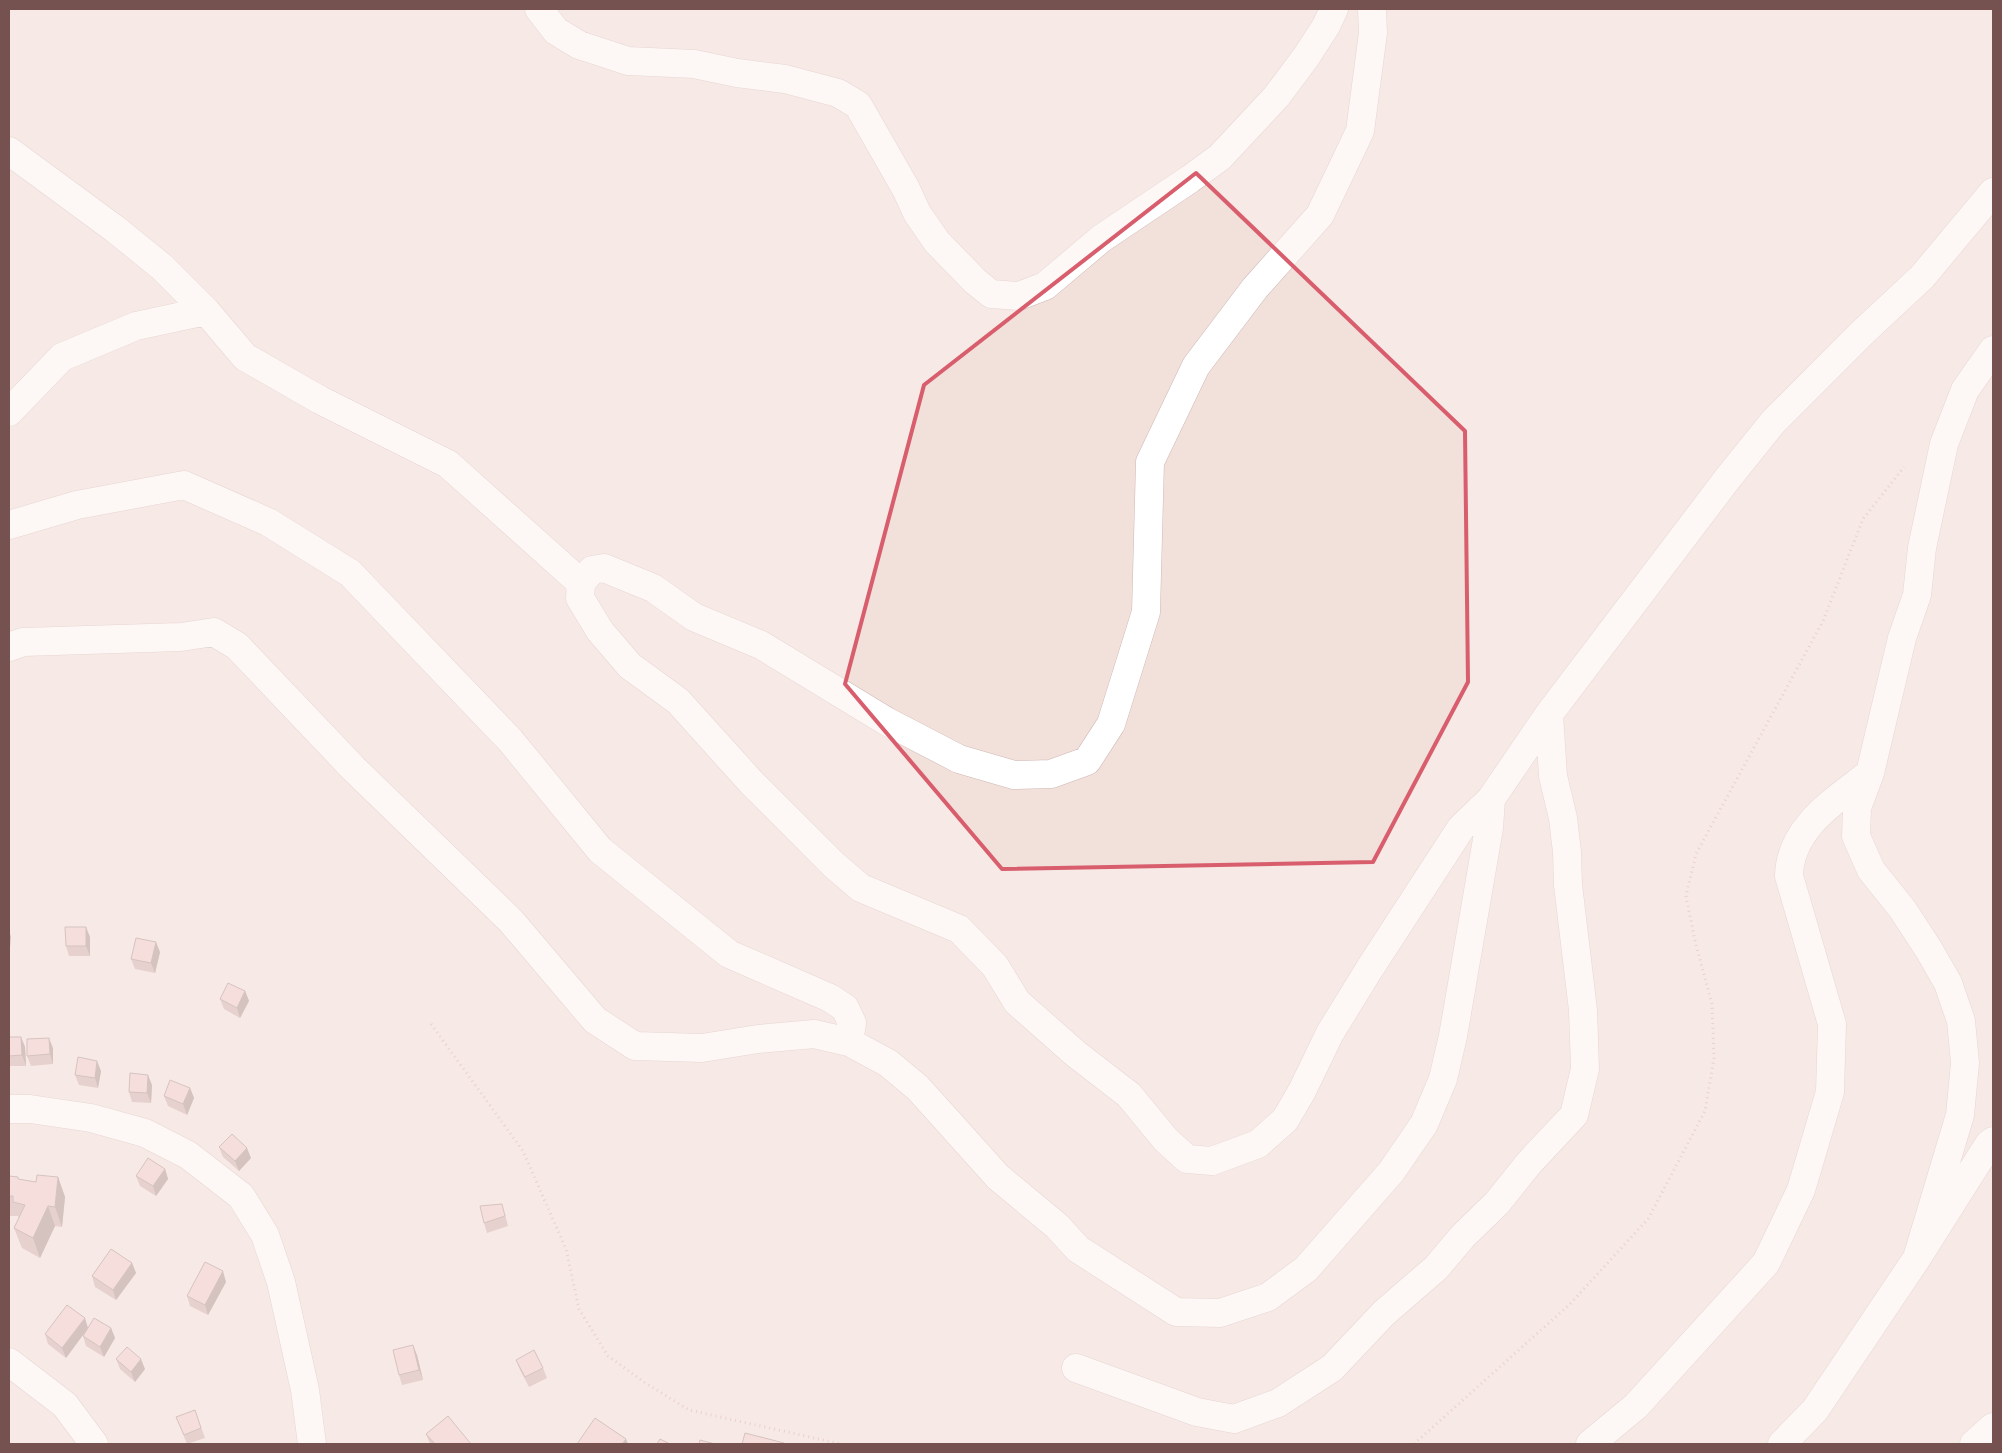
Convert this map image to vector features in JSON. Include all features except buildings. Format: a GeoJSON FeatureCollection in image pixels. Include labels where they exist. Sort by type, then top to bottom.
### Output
{"type":"FeatureCollection","features":[{"type":"Feature","properties":{"kind":"street"},"geometry":{"type":"LineString","coordinates":[[539,9],[556,31],[579,44],[628,61],[694,64],[738,73],[785,79],[838,93],[858,105],[906,189],[917,213],[937,242],[975,281],[991,294],[1019,296],[1045,286],[1102,238],[1190,180],[1220,157],[1276,98],[1306,57],[1326,26],[1334,9]]}},
{"type":"Feature","properties":{"kind":"street"},"geometry":{"type":"LineString","coordinates":[[1372,9],[1374,32],[1360,131],[1320,215],[1255,288],[1196,366],[1150,462],[1146,612],[1111,724],[1087,761],[1051,774],[1014,775],[958,759],[886,722],[761,645],[694,617],[653,588],[604,568],[592,570],[581,583],[580,598],[600,631],[630,666],[678,701],[751,782],[834,865],[861,888],[959,929],[996,966],[1018,1002],[1076,1054],[1129,1095],[1166,1140],[1187,1159],[1212,1161],[1258,1144],[1285,1120],[1302,1091],[1330,1034],[1370,968],[1461,828],[1491,799],[1549,714],[1728,478],[1774,422],[1862,332],[1922,278],[1993,192]]}},
{"type":"Feature","properties":{"kind":"street"},"geometry":{"type":"LineString","coordinates":[[9,151],[162,267],[206,311],[245,357],[320,400],[448,464],[581,583]]}},
{"type":"Feature","properties":{"kind":"street"},"geometry":{"type":"LineString","coordinates":[[9,412],[62,357],[136,326],[206,311]]}},
{"type":"Feature","properties":{"kind":"street"},"geometry":{"type":"LineString","coordinates":[[1917,1258],[1960,1116],[1966,1063],[1961,1021],[1948,984],[1902,910],[1871,870],[1856,836],[1857,808],[1870,773],[1902,638],[1917,595],[1922,548],[1944,444],[1965,390],[1993,350]]}},
{"type":"Feature","properties":{"kind":"street"},"geometry":{"type":"LineString","coordinates":[[9,525],[77,505],[184,485],[276,527],[350,573],[510,740],[600,850],[729,954],[830,998],[845,1008],[852,1023],[849,1042]]}},
{"type":"Feature","properties":{"kind":"street"},"geometry":{"type":"LineString","coordinates":[[9,647],[23,642],[181,636],[214,632],[237,646],[354,769],[511,921],[596,1020],[634,1046],[702,1048],[758,1039],[814,1034],[849,1042],[888,1063],[918,1088],[998,1177],[1057,1226],[1078,1249],[1176,1312],[1220,1312],[1268,1297],[1306,1269],[1391,1172],[1424,1124],[1443,1080],[1453,1036],[1489,828],[1491,799]]}},
{"type":"Feature","properties":{"kind":"street"},"geometry":{"type":"LineString","coordinates":[[1076,1368],[1198,1412],[1234,1418],[1278,1404],[1332,1368],[1384,1314],[1436,1268],[1463,1236],[1497,1203],[1574,1114],[1585,1069],[1583,1010],[1568,885],[1563,818],[1553,776],[1549,714]]}},
{"type":"Feature","properties":{"kind":"street"},"geometry":{"type":"LineString","coordinates":[[1590,1444],[1636,1406],[1766,1263],[1801,1190],[1830,1092],[1832,1024],[1789,876],[1789,861],[1798,839],[1818,815],[1870,773]]}},
{"type":"Feature","properties":{"kind":"street"},"geometry":{"type":"LineString","coordinates":[[9,1109],[30,1109],[91,1118],[145,1133],[188,1155],[241,1196],[265,1235],[281,1282],[305,1390],[312,1444]]}},
{"type":"Feature","properties":{"kind":"street"},"geometry":{"type":"LineString","coordinates":[[1782,1444],[1815,1410],[1993,1141]]}},
{"type":"Feature","properties":{"kind":"street"},"geometry":{"type":"LineString","coordinates":[[9,1362],[64,1405],[94,1444]]}},
{"type":"Feature","properties":{"kind":"street"},"geometry":{"type":"LineString","coordinates":[[1974,1444],[1993,1427]]}},
{"type":"Feature","properties":{"kind":"path"},"geometry":{"type":"LineString","coordinates":[[1414,1444],[1570,1304],[1648,1219],[1697,1128],[1705,1111],[1714,1058],[1712,1004],[1695,941],[1686,896],[1696,854],[1823,621],[1863,519],[1899,471],[1918,452],[1924,447],[1944,444]]}},
{"type":"Feature","properties":{"kind":"path"},"geometry":{"type":"LineString","coordinates":[[431,1024],[523,1151],[566,1250],[579,1309],[608,1356],[644,1382],[689,1410],[841,1444]]}},
{"type":"Feature","properties":{"kind":"highlighted area"},"geometry":{"type":"Polygon","coordinates":[[[1196,173],[1465,431],[1468,682],[1373,862],[1002,869],[845,684],[924,385],[1196,173]]]}},
{"type":"Feature","properties":{"kind":"shaded area"},"geometry":{"type":"Polygon","coordinates":[[[9,9],[1993,9],[1993,1444],[9,1444],[9,9]]]}}]}
